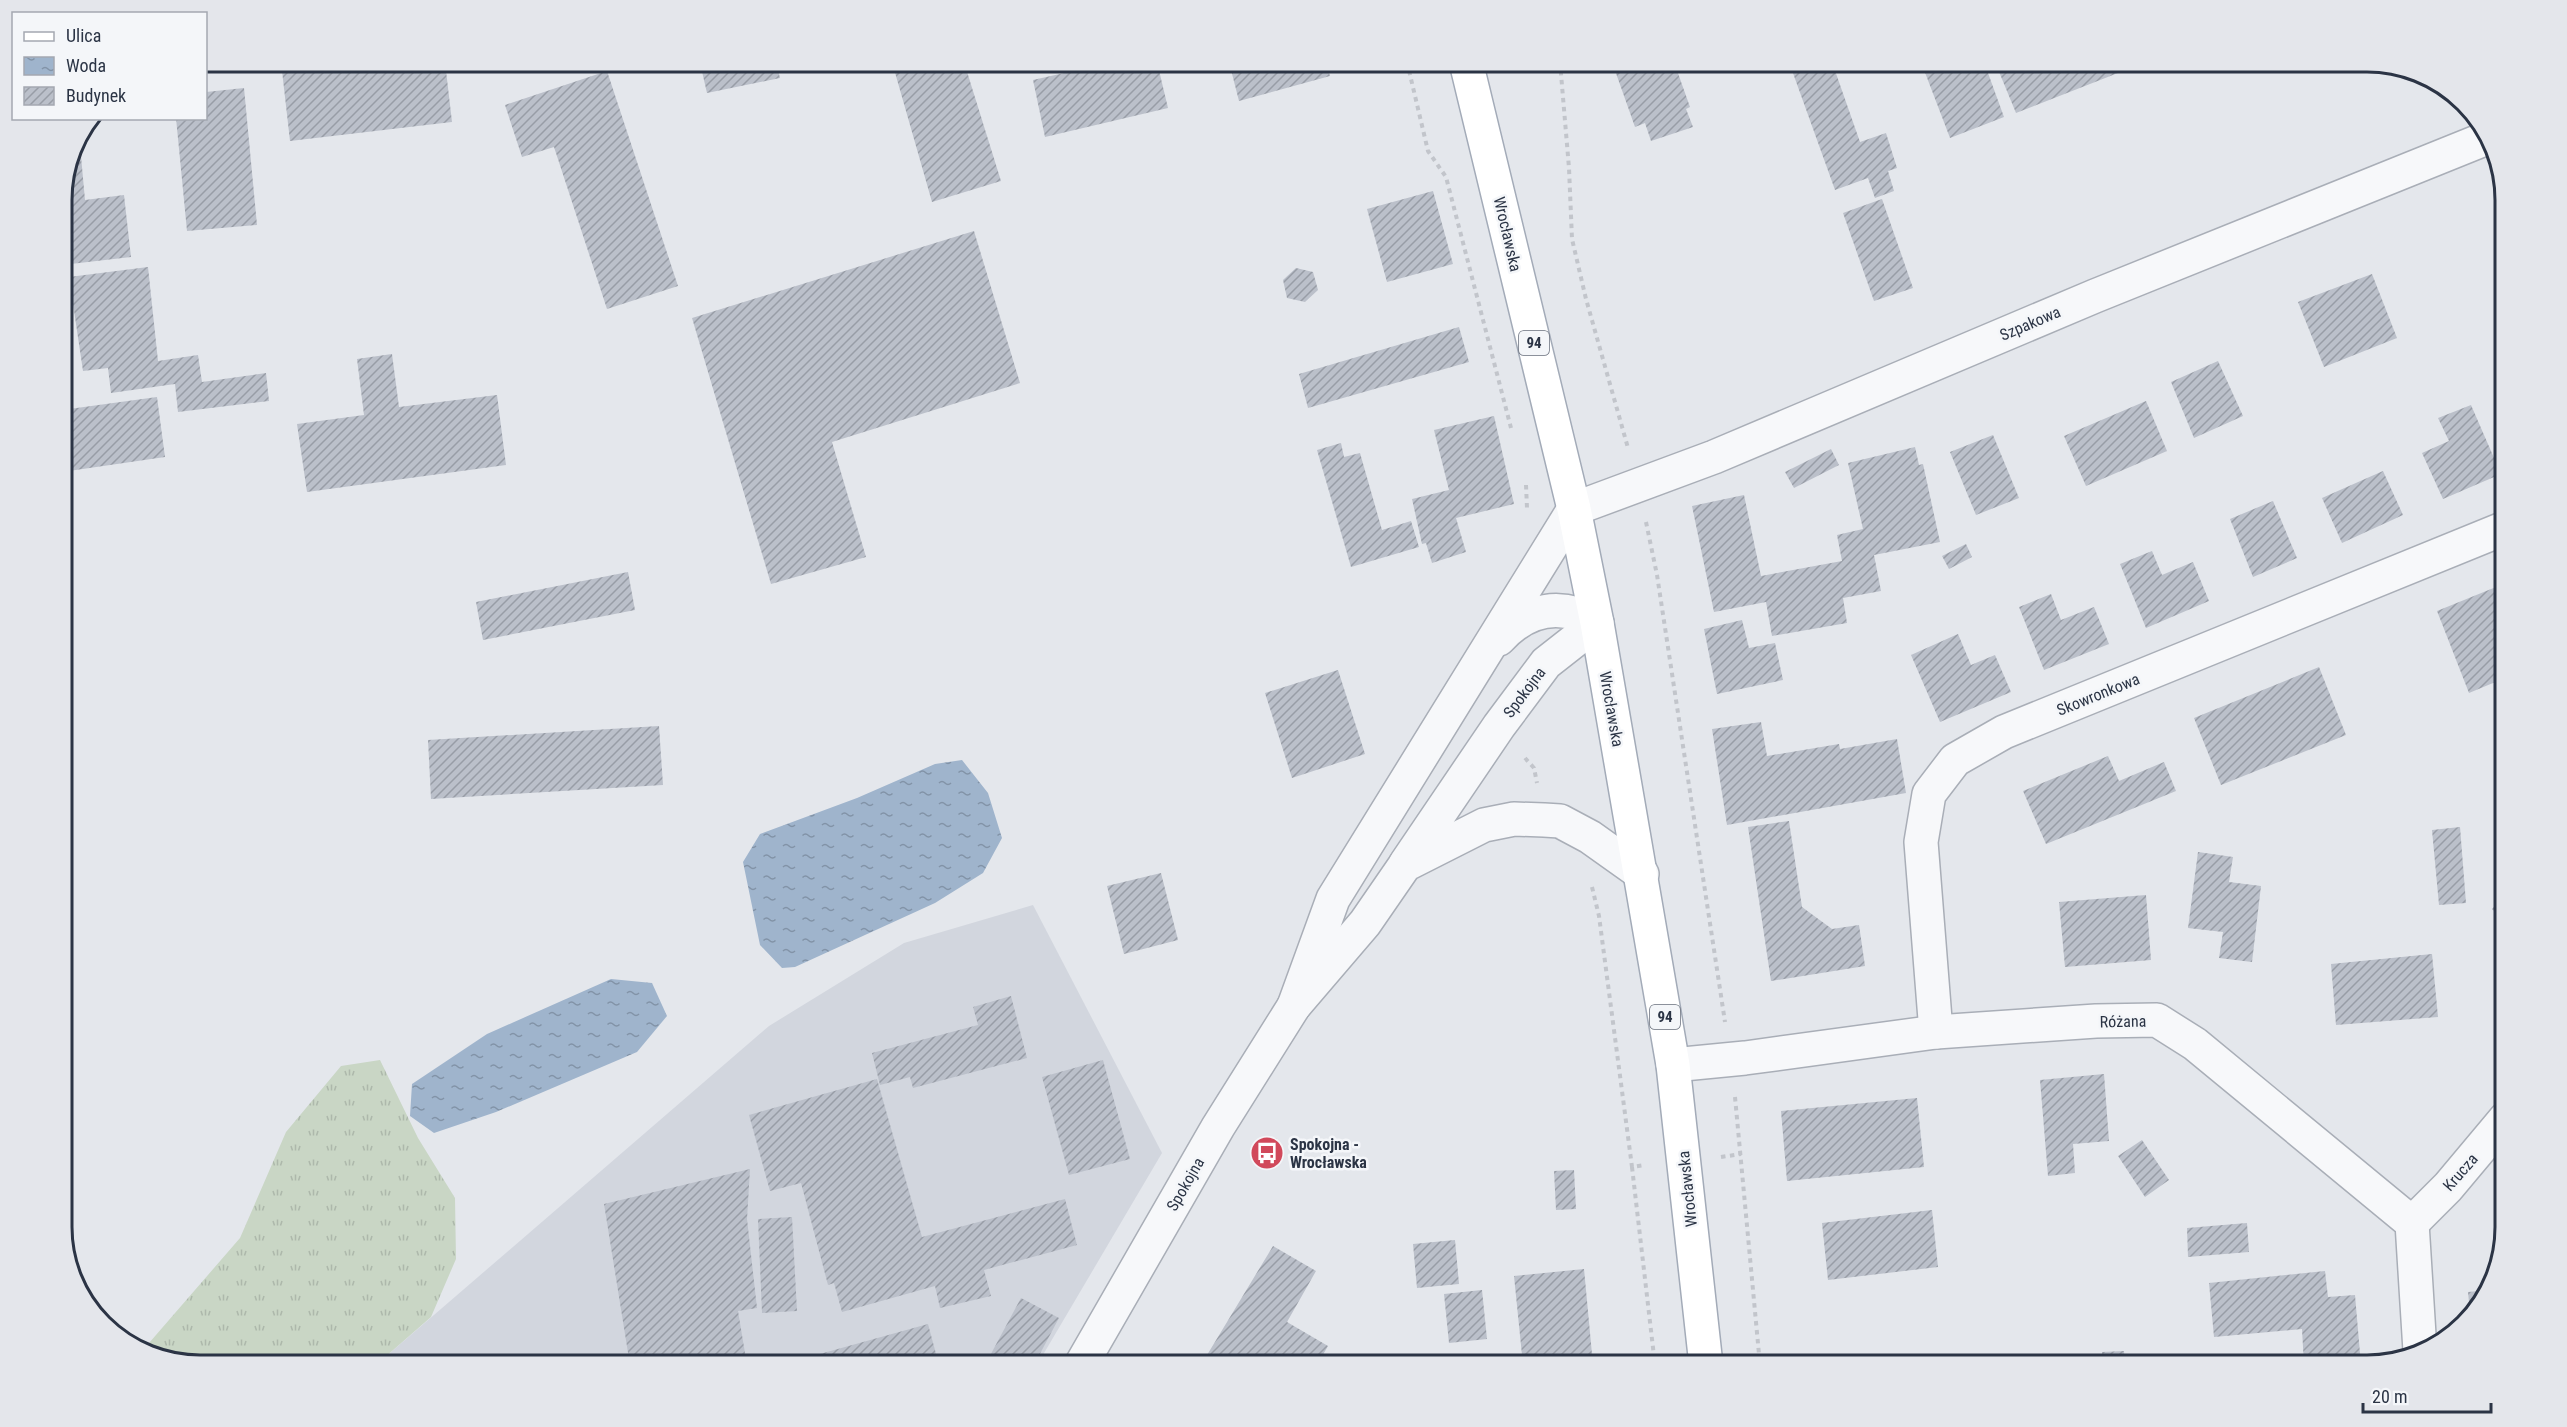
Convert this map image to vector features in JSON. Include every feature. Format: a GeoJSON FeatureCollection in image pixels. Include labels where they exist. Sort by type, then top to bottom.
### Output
{"type":"FeatureCollection","features":[{"type":"Feature","properties":{"kind":"main road","name":"Wrocławska"},"geometry":{"type":"LineString","coordinates":[[1468,72],[1574,509],[1597,623],[1642,874],[1673,1065],[1705,1355]]}},
{"type":"Feature","properties":{"kind":"street","name":"Szpakowa"},"geometry":{"type":"LineString","coordinates":[[1574,509],[1714,457],[2095,296],[2480,141]]}},
{"type":"Feature","properties":{"kind":"street","name":"Spokojna"},"geometry":{"type":"LineString","coordinates":[[1294,1006],[1333,899],[1574,509]]}},
{"type":"Feature","properties":{"kind":"street","name":"Skowronkowa"},"geometry":{"type":"LineString","coordinates":[[1936,1032],[1921,842],[1929,794],[1955,759],[2004,732],[2495,532]]}},
{"type":"Feature","properties":{"kind":"street","name":"Spokojna"},"geometry":{"type":"LineString","coordinates":[[1087,1355],[1218,1127],[1294,1006],[1365,923],[1499,726],[1546,663],[1597,623],[1578,612],[1564,610],[1537,612],[1503,635],[1476,665]]}},
{"type":"Feature","properties":{"kind":"street","name":"Spokojna"},"geometry":{"type":"LineString","coordinates":[[1405,865],[1484,825],[1514,819],[1544,820],[1560,821],[1590,837],[1642,874]]}},
{"type":"Feature","properties":{"kind":"street","name":"Różana"},"geometry":{"type":"LineString","coordinates":[[1673,1065],[1730,1060],[1936,1032],[2096,1021],[2157,1020],[2195,1044],[2412,1223]]}},
{"type":"Feature","properties":{"kind":"street","name":"Krucza"},"geometry":{"type":"LineString","coordinates":[[2412,1223],[2448,1187],[2495,1131]]}},
{"type":"Feature","properties":{"kind":"street"},"geometry":{"type":"LineString","coordinates":[[2412,1223],[2420,1343]]}},
{"type":"Feature","properties":{"kind":"path"},"geometry":{"type":"LineString","coordinates":[[1561,72],[1572,239],[1586,299],[1638,484],[1657,575],[1738,1121],[1759,1355]]}},
{"type":"Feature","properties":{"kind":"path"},"geometry":{"type":"LineString","coordinates":[[1632,1167],[1654,1355]]}},
{"type":"Feature","properties":{"kind":"shaded area"},"geometry":{"type":"Polygon","coordinates":[[[1033,905],[1162,1153],[1043,1355],[388,1355],[769,1026],[904,943],[1033,905]]]}},
{"type":"Feature","properties":{"kind":"green space"},"geometry":{"type":"Polygon","coordinates":[[[380,1060],[418,1138],[455,1198],[456,1259],[431,1317],[387,1355],[200,1355],[175,1353],[148,1344],[240,1238],[286,1132],[341,1066],[380,1060]]]}},
{"type":"Feature","properties":{"kind":"water"},"geometry":{"type":"Polygon","coordinates":[[[962,760],[988,793],[1002,838],[983,873],[935,903],[795,967],[782,968],[760,945],[743,862],[760,834],[857,798],[935,764],[962,760]]]}},
{"type":"Feature","properties":{"kind":"water"},"geometry":{"type":"Polygon","coordinates":[[[611,979],[652,983],[667,1016],[637,1052],[496,1112],[434,1133],[410,1116],[412,1084],[487,1034],[611,979]]]}},
{"type":"Feature","properties":{"kind":"building"},"geometry":{"type":"Polygon","coordinates":[[[282,72],[446,72],[452,122],[290,141],[282,72]]]}},
{"type":"Feature","properties":{"kind":"building"},"geometry":{"type":"Polygon","coordinates":[[[607,72],[678,286],[607,309],[554,147],[522,157],[505,105],[607,72]]]}},
{"type":"Feature","properties":{"kind":"building"},"geometry":{"type":"Polygon","coordinates":[[[702,72],[778,72],[780,78],[707,93],[702,72]]]}},
{"type":"Feature","properties":{"kind":"building"},"geometry":{"type":"Polygon","coordinates":[[[895,72],[967,72],[1001,181],[932,202],[895,72]]]}},
{"type":"Feature","properties":{"kind":"building"},"geometry":{"type":"Polygon","coordinates":[[[1069,72],[1159,72],[1168,108],[1045,137],[1033,80],[1069,72]]]}},
{"type":"Feature","properties":{"kind":"building"},"geometry":{"type":"Polygon","coordinates":[[[1232,72],[1329,72],[1330,76],[1239,101],[1232,72]]]}},
{"type":"Feature","properties":{"kind":"building"},"geometry":{"type":"Polygon","coordinates":[[[1616,72],[1678,72],[1690,107],[1686,109],[1693,127],[1651,141],[1645,123],[1635,127],[1616,72]]]}},
{"type":"Feature","properties":{"kind":"building"},"geometry":{"type":"Polygon","coordinates":[[[1793,72],[1836,72],[1860,142],[1886,133],[1897,168],[1888,171],[1894,191],[1875,198],[1868,178],[1835,190],[1793,72]]]}},
{"type":"Feature","properties":{"kind":"building"},"geometry":{"type":"Polygon","coordinates":[[[1925,72],[1988,72],[2004,117],[1950,138],[1925,72]]]}},
{"type":"Feature","properties":{"kind":"building"},"geometry":{"type":"Polygon","coordinates":[[[1999,72],[2121,72],[2016,113],[1999,72]]]}},
{"type":"Feature","properties":{"kind":"building"},"geometry":{"type":"Polygon","coordinates":[[[244,88],[257,225],[187,231],[176,120],[207,120],[207,92],[244,88]]]}},
{"type":"Feature","properties":{"kind":"building"},"geometry":{"type":"Polygon","coordinates":[[[81,154],[85,200],[124,195],[131,257],[72,264],[72,192],[74,175],[81,154]]]}},
{"type":"Feature","properties":{"kind":"building"},"geometry":{"type":"Polygon","coordinates":[[[1433,191],[1453,264],[1387,282],[1367,209],[1433,191]]]}},
{"type":"Feature","properties":{"kind":"building"},"geometry":{"type":"Polygon","coordinates":[[[1882,199],[1913,288],[1874,301],[1843,213],[1882,199]]]}},
{"type":"Feature","properties":{"kind":"building"},"geometry":{"type":"Polygon","coordinates":[[[974,231],[1020,383],[832,442],[866,557],[771,584],[692,318],[974,231]]]}},
{"type":"Feature","properties":{"kind":"building"},"geometry":{"type":"Polygon","coordinates":[[[148,267],[158,361],[198,355],[202,382],[266,373],[269,401],[178,412],[175,384],[111,393],[108,368],[83,371],[72,297],[72,277],[148,267]]]}},
{"type":"Feature","properties":{"kind":"building"},"geometry":{"type":"Polygon","coordinates":[[[1296,268],[1313,272],[1318,290],[1305,302],[1287,298],[1283,280],[1296,268]]]}},
{"type":"Feature","properties":{"kind":"building"},"geometry":{"type":"Polygon","coordinates":[[[2372,274],[2397,338],[2324,367],[2298,302],[2372,274]]]}},
{"type":"Feature","properties":{"kind":"building"},"geometry":{"type":"Polygon","coordinates":[[[1459,327],[1469,362],[1308,408],[1299,374],[1459,327]]]}},
{"type":"Feature","properties":{"kind":"building"},"geometry":{"type":"Polygon","coordinates":[[[392,354],[399,407],[497,395],[506,465],[307,492],[297,424],[364,415],[357,359],[392,354]]]}},
{"type":"Feature","properties":{"kind":"building"},"geometry":{"type":"Polygon","coordinates":[[[2218,361],[2243,416],[2194,438],[2171,382],[2218,361]]]}},
{"type":"Feature","properties":{"kind":"building"},"geometry":{"type":"Polygon","coordinates":[[[157,397],[165,457],[72,471],[72,409],[157,397]]]}},
{"type":"Feature","properties":{"kind":"building"},"geometry":{"type":"Polygon","coordinates":[[[2146,401],[2167,451],[2086,486],[2064,436],[2146,401]]]}},
{"type":"Feature","properties":{"kind":"building"},"geometry":{"type":"Polygon","coordinates":[[[2471,405],[2495,460],[2495,477],[2443,499],[2422,453],[2449,441],[2438,418],[2471,405]]]}},
{"type":"Feature","properties":{"kind":"building"},"geometry":{"type":"Polygon","coordinates":[[[1494,416],[1514,504],[1456,518],[1466,552],[1432,563],[1426,543],[1422,544],[1412,499],[1449,490],[1434,430],[1494,416]]]}},
{"type":"Feature","properties":{"kind":"building"},"geometry":{"type":"Polygon","coordinates":[[[1993,435],[2019,498],[1976,515],[1950,452],[1993,435]]]}},
{"type":"Feature","properties":{"kind":"building"},"geometry":{"type":"Polygon","coordinates":[[[1341,443],[1344,457],[1360,453],[1382,530],[1411,521],[1419,547],[1351,567],[1317,450],[1341,443]]]}},
{"type":"Feature","properties":{"kind":"building"},"geometry":{"type":"Polygon","coordinates":[[[1915,447],[1919,465],[1923,464],[1940,542],[1874,555],[1881,591],[1843,598],[1847,623],[1772,636],[1766,602],[1714,612],[1692,506],[1744,495],[1761,576],[1842,561],[1837,535],[1863,529],[1848,463],[1915,447]]]}},
{"type":"Feature","properties":{"kind":"building"},"geometry":{"type":"Polygon","coordinates":[[[1831,449],[1839,465],[1794,488],[1785,472],[1831,449]]]}},
{"type":"Feature","properties":{"kind":"building"},"geometry":{"type":"Polygon","coordinates":[[[2383,471],[2403,515],[2342,543],[2322,498],[2383,471]]]}},
{"type":"Feature","properties":{"kind":"building"},"geometry":{"type":"Polygon","coordinates":[[[2273,501],[2297,558],[2253,577],[2230,519],[2273,501]]]}},
{"type":"Feature","properties":{"kind":"building"},"geometry":{"type":"Polygon","coordinates":[[[1966,544],[1972,557],[1949,569],[1942,556],[1966,544]]]}},
{"type":"Feature","properties":{"kind":"building"},"geometry":{"type":"Polygon","coordinates":[[[2152,551],[2162,575],[2193,562],[2209,601],[2146,628],[2120,564],[2152,551]]]}},
{"type":"Feature","properties":{"kind":"building"},"geometry":{"type":"Polygon","coordinates":[[[628,572],[635,610],[483,640],[476,602],[628,572]]]}},
{"type":"Feature","properties":{"kind":"building"},"geometry":{"type":"Polygon","coordinates":[[[2495,587],[2495,682],[2469,693],[2437,611],[2495,587]]]}},
{"type":"Feature","properties":{"kind":"building"},"geometry":{"type":"Polygon","coordinates":[[[2051,594],[2061,620],[2094,607],[2109,644],[2044,670],[2019,607],[2051,594]]]}},
{"type":"Feature","properties":{"kind":"building"},"geometry":{"type":"Polygon","coordinates":[[[1742,620],[1749,648],[1775,643],[1783,680],[1717,694],[1704,629],[1742,620]]]}},
{"type":"Feature","properties":{"kind":"building"},"geometry":{"type":"Polygon","coordinates":[[[1958,634],[1971,665],[1995,655],[2011,692],[1940,722],[1911,655],[1958,634]]]}},
{"type":"Feature","properties":{"kind":"building"},"geometry":{"type":"Polygon","coordinates":[[[2319,667],[2346,735],[2221,785],[2194,718],[2319,667]]]}},
{"type":"Feature","properties":{"kind":"building"},"geometry":{"type":"Polygon","coordinates":[[[1338,670],[1365,754],[1292,778],[1265,693],[1338,670]]]}},
{"type":"Feature","properties":{"kind":"building"},"geometry":{"type":"Polygon","coordinates":[[[1761,722],[1767,756],[1839,744],[1840,749],[1897,739],[1906,793],[1727,825],[1712,729],[1761,722]]]}},
{"type":"Feature","properties":{"kind":"building"},"geometry":{"type":"Polygon","coordinates":[[[659,726],[663,785],[431,799],[428,740],[659,726]]]}},
{"type":"Feature","properties":{"kind":"building"},"geometry":{"type":"Polygon","coordinates":[[[2108,756],[2119,781],[2164,762],[2176,791],[2046,844],[2023,791],[2108,756]]]}},
{"type":"Feature","properties":{"kind":"building"},"geometry":{"type":"Polygon","coordinates":[[[1789,821],[1802,907],[1832,929],[1859,925],[1865,966],[1771,981],[1748,827],[1789,821]]]}},
{"type":"Feature","properties":{"kind":"building"},"geometry":{"type":"Polygon","coordinates":[[[2460,827],[2466,903],[2439,905],[2432,830],[2460,827]]]}},
{"type":"Feature","properties":{"kind":"building"},"geometry":{"type":"Polygon","coordinates":[[[2198,852],[2233,857],[2229,882],[2261,886],[2252,962],[2219,958],[2223,932],[2188,928],[2198,852]]]}},
{"type":"Feature","properties":{"kind":"building"},"geometry":{"type":"Polygon","coordinates":[[[1161,873],[1178,940],[1124,954],[1107,886],[1161,873]]]}},
{"type":"Feature","properties":{"kind":"building"},"geometry":{"type":"Polygon","coordinates":[[[2146,895],[2151,960],[2065,967],[2059,902],[2146,895]]]}},
{"type":"Feature","properties":{"kind":"building"},"geometry":{"type":"Polygon","coordinates":[[[2432,954],[2438,1017],[2336,1025],[2331,964],[2432,954]]]}},
{"type":"Feature","properties":{"kind":"building"},"geometry":{"type":"Polygon","coordinates":[[[1011,996],[1027,1058],[913,1088],[910,1077],[880,1085],[872,1053],[978,1025],[973,1007],[1011,996]]]}},
{"type":"Feature","properties":{"kind":"building"},"geometry":{"type":"Polygon","coordinates":[[[1103,1060],[1130,1159],[1069,1175],[1042,1077],[1103,1060]]]}},
{"type":"Feature","properties":{"kind":"building"},"geometry":{"type":"Polygon","coordinates":[[[2104,1074],[2109,1141],[2073,1144],[2075,1173],[2048,1176],[2040,1080],[2104,1074]]]}},
{"type":"Feature","properties":{"kind":"building"},"geometry":{"type":"Polygon","coordinates":[[[877,1079],[922,1237],[1065,1199],[1077,1245],[984,1270],[991,1296],[940,1308],[935,1286],[842,1312],[834,1283],[828,1285],[801,1183],[770,1191],[749,1115],[877,1079]]]}},
{"type":"Feature","properties":{"kind":"building"},"geometry":{"type":"Polygon","coordinates":[[[1917,1098],[1924,1167],[1787,1181],[1781,1111],[1917,1098]]]}},
{"type":"Feature","properties":{"kind":"building"},"geometry":{"type":"Polygon","coordinates":[[[2142,1140],[2169,1180],[2145,1197],[2118,1156],[2142,1140]]]}},
{"type":"Feature","properties":{"kind":"building"},"geometry":{"type":"Polygon","coordinates":[[[750,1169],[747,1219],[757,1308],[738,1311],[745,1355],[628,1355],[604,1204],[750,1169]]]}},
{"type":"Feature","properties":{"kind":"building"},"geometry":{"type":"Polygon","coordinates":[[[1574,1170],[1576,1209],[1556,1210],[1554,1171],[1574,1170]]]}},
{"type":"Feature","properties":{"kind":"building"},"geometry":{"type":"Polygon","coordinates":[[[1932,1210],[1938,1267],[1828,1280],[1822,1223],[1932,1210]]]}},
{"type":"Feature","properties":{"kind":"building"},"geometry":{"type":"Polygon","coordinates":[[[792,1217],[797,1311],[762,1313],[758,1219],[792,1217]]]}},
{"type":"Feature","properties":{"kind":"building"},"geometry":{"type":"Polygon","coordinates":[[[2247,1223],[2249,1252],[2188,1257],[2187,1228],[2247,1223]]]}},
{"type":"Feature","properties":{"kind":"building"},"geometry":{"type":"Polygon","coordinates":[[[1455,1240],[1459,1284],[1417,1288],[1413,1244],[1455,1240]]]}},
{"type":"Feature","properties":{"kind":"building"},"geometry":{"type":"Polygon","coordinates":[[[1273,1246],[1316,1271],[1287,1322],[1328,1346],[1323,1355],[1207,1355],[1273,1246]]]}},
{"type":"Feature","properties":{"kind":"building"},"geometry":{"type":"Polygon","coordinates":[[[1584,1269],[1592,1355],[1522,1355],[1514,1276],[1584,1269]]]}},
{"type":"Feature","properties":{"kind":"building"},"geometry":{"type":"Polygon","coordinates":[[[2325,1271],[2328,1297],[2355,1295],[2360,1355],[2303,1355],[2302,1329],[2214,1337],[2209,1283],[2325,1271]]]}},
{"type":"Feature","properties":{"kind":"building"},"geometry":{"type":"Polygon","coordinates":[[[1482,1290],[1487,1339],[1449,1343],[1444,1294],[1482,1290]]]}},
{"type":"Feature","properties":{"kind":"building"},"geometry":{"type":"Polygon","coordinates":[[[2477,1291],[2469,1303],[2468,1292],[2477,1291]]]}},
{"type":"Feature","properties":{"kind":"building"},"geometry":{"type":"Polygon","coordinates":[[[1021,1298],[1059,1318],[1039,1355],[990,1355],[1021,1298]]]}},
{"type":"Feature","properties":{"kind":"building"},"geometry":{"type":"Polygon","coordinates":[[[928,1324],[936,1355],[816,1355],[928,1324]]]}},
{"type":"Feature","properties":{"kind":"building"},"geometry":{"type":"Polygon","coordinates":[[[2124,1351],[2124,1355],[2102,1355],[2102,1352],[2124,1351]]]}},
{"type":"Feature","properties":{"kind":"place","name":"Spokojna - Wrocławska"},"geometry":{"type":"Point","coordinates":[1267,1153]}}]}
